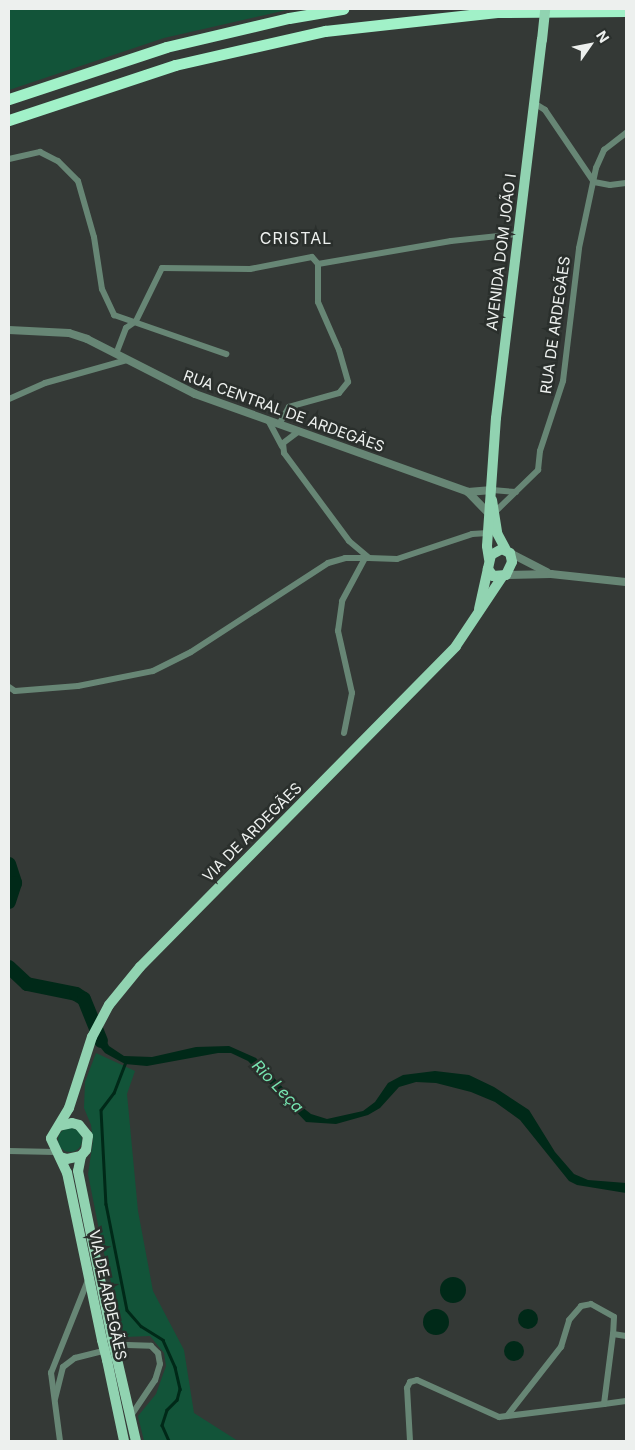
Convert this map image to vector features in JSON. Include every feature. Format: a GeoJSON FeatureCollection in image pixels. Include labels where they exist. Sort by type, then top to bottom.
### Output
{"type":"FeatureCollection","features":[{"type":"Feature","properties":{"kind":"highway"},"geometry":{"type":"LineString","coordinates":[[9,99],[174,45],[343,9]]}},
{"type":"Feature","properties":{"kind":"highway"},"geometry":{"type":"LineString","coordinates":[[9,120],[175,65],[325,31],[481,13],[626,11]]}},
{"type":"Feature","properties":{"kind":"main road","name":"AVENIDA DOM JOÃO I"},"geometry":{"type":"LineString","coordinates":[[508,552],[496,533],[492,512],[496,418],[545,9]]}},
{"type":"Feature","properties":{"kind":"main road","name":"AVENIDA DOM JOÃO I"},"geometry":{"type":"LineString","coordinates":[[488,564],[488,533],[492,512]]}},
{"type":"Feature","properties":{"kind":"main road"},"geometry":{"type":"LineString","coordinates":[[498,549],[508,552],[512,562],[504,576],[493,576],[488,564],[498,549]]}},
{"type":"Feature","properties":{"kind":"main road","name":"VIA DE ARDEGÃES"},"geometry":{"type":"LineString","coordinates":[[477,617],[488,564]]}},
{"type":"Feature","properties":{"kind":"main road","name":"VIA DE ARDEGÃES"},"geometry":{"type":"LineString","coordinates":[[136,1441],[89,1278],[67,1173],[51,1138],[59,1126],[76,1085],[85,1052],[110,1005],[140,967],[456,646],[504,576]]}},
{"type":"Feature","properties":{"kind":"main road","name":"VIA DE ARDEGÃES"},"geometry":{"type":"LineString","coordinates":[[76,1085],[75,1112],[79,1125],[88,1136],[86,1150],[81,1156],[78,1171],[107,1339]]}},
{"type":"Feature","properties":{"kind":"main road"},"geometry":{"type":"LineString","coordinates":[[59,1126],[72,1122],[79,1125]]}},
{"type":"Feature","properties":{"kind":"main road"},"geometry":{"type":"LineString","coordinates":[[58,1154],[67,1159],[81,1156]]}},
{"type":"Feature","properties":{"kind":"main road","name":"VIA DE ARDEGÃES"},"geometry":{"type":"LineString","coordinates":[[112,1360],[124,1441]]}},
{"type":"Feature","properties":{"kind":"street"},"geometry":{"type":"LineString","coordinates":[[534,103],[545,110],[594,182],[610,185],[626,182]]}},
{"type":"Feature","properties":{"kind":"street","name":"RUA DE ARDEGÃES"},"geometry":{"type":"LineString","coordinates":[[492,512],[538,470],[543,439],[559,396],[579,248],[599,158],[604,150],[626,133]]}},
{"type":"Feature","properties":{"kind":"street"},"geometry":{"type":"LineString","coordinates":[[9,159],[40,152],[58,161],[78,181],[94,237],[102,289],[114,315],[136,321],[226,354]]}},
{"type":"Feature","properties":{"kind":"street"},"geometry":{"type":"LineString","coordinates":[[318,264],[450,240],[518,234]]}},
{"type":"Feature","properties":{"kind":"street"},"geometry":{"type":"LineString","coordinates":[[116,354],[126,328],[136,321],[162,268],[250,269],[312,257],[318,264],[318,302],[339,350],[348,382],[339,393],[289,407],[279,424]]}},
{"type":"Feature","properties":{"kind":"street","name":"RUA CENTRAL DE ARDEGÃES"},"geometry":{"type":"LineString","coordinates":[[9,330],[69,333],[116,354],[195,394],[468,492],[492,494]]}},
{"type":"Feature","properties":{"kind":"street"},"geometry":{"type":"LineString","coordinates":[[9,399],[45,383],[127,360]]}},
{"type":"Feature","properties":{"kind":"street"},"geometry":{"type":"LineString","coordinates":[[268,420],[282,445],[350,541],[367,559]]}},
{"type":"Feature","properties":{"kind":"street"},"geometry":{"type":"LineString","coordinates":[[282,445],[298,431]]}},
{"type":"Feature","properties":{"kind":"street","name":"RUA CENTRAL DE ARDEGÃES"},"geometry":{"type":"LineString","coordinates":[[468,492],[492,512]]}},
{"type":"Feature","properties":{"kind":"street"},"geometry":{"type":"LineString","coordinates":[[492,494],[516,492]]}},
{"type":"Feature","properties":{"kind":"street"},"geometry":{"type":"LineString","coordinates":[[9,687],[15,690],[78,686],[153,671],[191,652],[328,563],[345,558],[397,558],[472,534],[488,533]]}},
{"type":"Feature","properties":{"kind":"street"},"geometry":{"type":"LineString","coordinates":[[508,552],[551,574]]}},
{"type":"Feature","properties":{"kind":"street"},"geometry":{"type":"LineString","coordinates":[[344,733],[352,693],[338,631],[342,600],[367,559]]}},
{"type":"Feature","properties":{"kind":"street"},"geometry":{"type":"LineString","coordinates":[[504,576],[551,574],[626,582]]}},
{"type":"Feature","properties":{"kind":"street"},"geometry":{"type":"LineString","coordinates":[[9,1151],[58,1154]]}},
{"type":"Feature","properties":{"kind":"street"},"geometry":{"type":"LineString","coordinates":[[60,1441],[51,1373],[89,1278]]}},
{"type":"Feature","properties":{"kind":"street"},"geometry":{"type":"LineString","coordinates":[[507,1416],[560,1347],[569,1320],[581,1306],[592,1304],[614,1318],[604,1404]]}},
{"type":"Feature","properties":{"kind":"street"},"geometry":{"type":"LineString","coordinates":[[613,1334],[626,1336]]}},
{"type":"Feature","properties":{"kind":"street"},"geometry":{"type":"LineString","coordinates":[[55,1399],[63,1367],[75,1358],[127,1345],[151,1346],[158,1353],[160,1364],[155,1380],[130,1417]]}},
{"type":"Feature","properties":{"kind":"street"},"geometry":{"type":"LineString","coordinates":[[410,1441],[407,1388],[410,1382],[417,1380],[499,1417],[626,1401]]}},
{"type":"Feature","properties":{"kind":"shaded area"},"geometry":{"type":"Polygon","coordinates":[[[9,9],[291,9],[164,38],[9,90],[9,9]]]}},
{"type":"Feature","properties":{"kind":"shaded area"},"geometry":{"type":"Polygon","coordinates":[[[96,1053],[135,1071],[127,1094],[138,1211],[153,1291],[184,1350],[194,1413],[238,1441],[144,1441],[138,1416],[156,1394],[166,1366],[164,1353],[150,1336],[124,1337],[102,1245],[88,1174],[93,1141],[91,1125],[84,1108],[85,1082],[96,1053]]]}},
{"type":"Feature","properties":{"kind":"shaded area"},"geometry":{"type":"Polygon","coordinates":[[[70,1128],[78,1132],[82,1140],[78,1148],[70,1152],[62,1148],[58,1140],[62,1132],[70,1128]]]}},
{"type":"Feature","properties":{"kind":"water"},"geometry":{"type":"Polygon","coordinates":[[[98,1025],[109,1046],[124,1056],[152,1057],[196,1047],[229,1046],[256,1058],[297,1103],[311,1114],[327,1119],[363,1111],[375,1102],[388,1083],[403,1075],[435,1071],[469,1075],[494,1087],[529,1110],[555,1152],[574,1174],[588,1180],[626,1183],[626,1193],[577,1185],[569,1181],[520,1120],[495,1102],[471,1092],[436,1083],[416,1082],[399,1087],[380,1108],[368,1115],[336,1124],[306,1122],[248,1061],[231,1053],[218,1053],[147,1066],[125,1064],[105,1053],[92,1037],[98,1025]]]}},
{"type":"Feature","properties":{"kind":"water"},"geometry":{"type":"Polygon","coordinates":[[[453,1277],[462,1281],[466,1290],[462,1299],[453,1303],[444,1299],[440,1290],[444,1281],[453,1277]]]}},
{"type":"Feature","properties":{"kind":"water"},"geometry":{"type":"Polygon","coordinates":[[[436,1309],[446,1312],[449,1322],[446,1332],[436,1335],[426,1332],[423,1322],[426,1312],[436,1309]]]}},
{"type":"Feature","properties":{"kind":"water"},"geometry":{"type":"Polygon","coordinates":[[[528,1309],[535,1312],[538,1319],[535,1326],[528,1329],[521,1326],[518,1319],[521,1312],[528,1309]]]}},
{"type":"Feature","properties":{"kind":"water"},"geometry":{"type":"Polygon","coordinates":[[[514,1341],[521,1344],[524,1351],[521,1358],[514,1361],[507,1358],[504,1351],[507,1344],[514,1341]]]}},
{"type":"Feature","properties":{"kind":"waterway","name":"Rio Leça"},"geometry":{"type":"LineString","coordinates":[[9,864],[15,883],[9,902]]}},
{"type":"Feature","properties":{"kind":"waterway","name":"Rio Leça"},"geometry":{"type":"LineString","coordinates":[[9,967],[27,984],[76,994],[84,999],[101,1041]]}},
{"type":"Feature","properties":{"kind":"waterway"},"geometry":{"type":"LineString","coordinates":[[126,1062],[114,1093],[101,1110],[106,1204],[127,1310],[141,1326],[163,1340],[175,1367],[180,1389],[177,1400],[167,1410],[162,1425],[169,1441]]}},
{"type":"Feature","properties":{"kind":"district","name":"CRISTAL"},"geometry":{"type":"Point","coordinates":[296,238]}}]}
